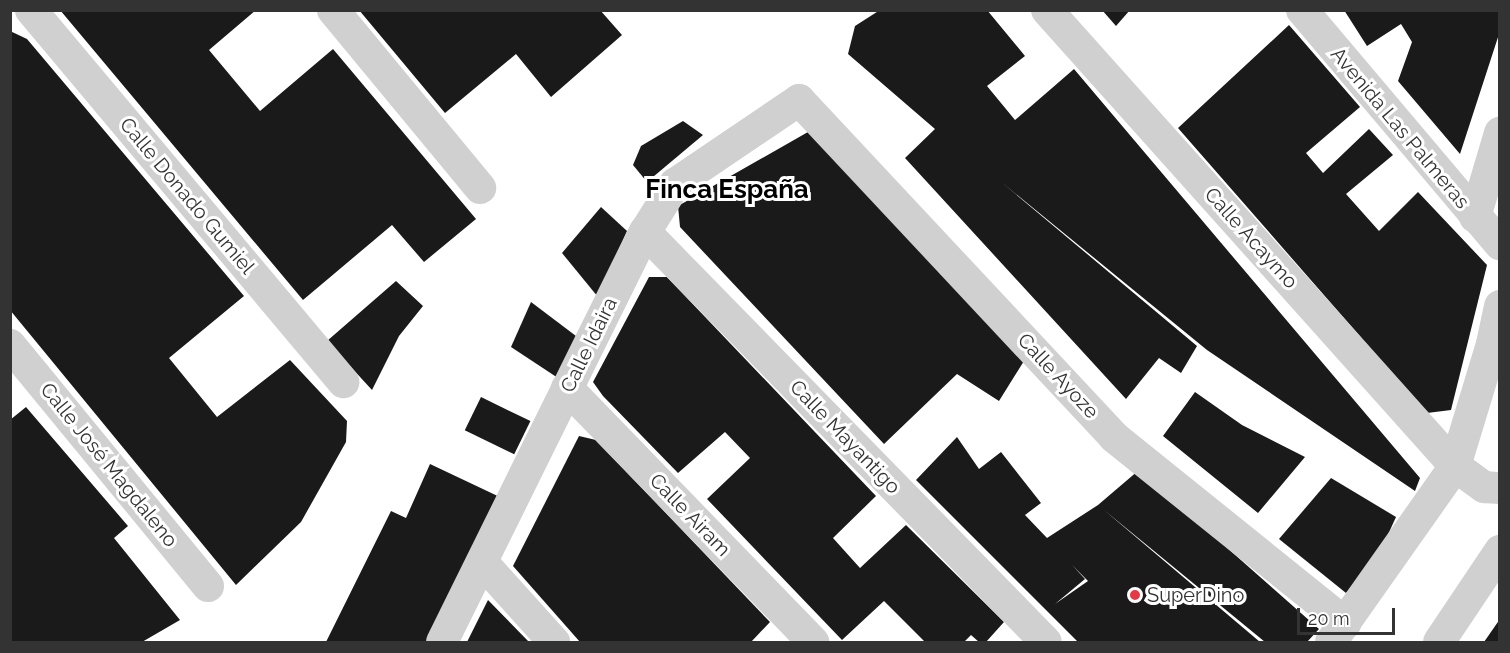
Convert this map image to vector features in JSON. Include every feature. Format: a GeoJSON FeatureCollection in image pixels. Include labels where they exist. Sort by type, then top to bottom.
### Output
{"type":"FeatureCollection","features":[{"type":"Feature","properties":{"kind":"street","name":"Calle Donado Gumiel"},"geometry":{"type":"LineString","coordinates":[[31,10],[343,381]]}},
{"type":"Feature","properties":{"kind":"street"},"geometry":{"type":"LineString","coordinates":[[333,10],[480,188]]}},
{"type":"Feature","properties":{"kind":"street","name":"Calle Acaymo"},"geometry":{"type":"LineString","coordinates":[[1047,10],[1455,466],[1484,487],[1500,488]]}},
{"type":"Feature","properties":{"kind":"street","name":"Avenida Las Palmeras"},"geometry":{"type":"LineString","coordinates":[[1302,10],[1500,244]]}},
{"type":"Feature","properties":{"kind":"street","name":"Calle Idaira"},"geometry":{"type":"LineString","coordinates":[[442,642],[645,232],[675,184],[799,100]]}},
{"type":"Feature","properties":{"kind":"street","name":"Calle Ayoze"},"geometry":{"type":"LineString","coordinates":[[799,100],[1114,437],[1338,633]]}},
{"type":"Feature","properties":{"kind":"street"},"geometry":{"type":"LineString","coordinates":[[1475,217],[1500,133]]}},
{"type":"Feature","properties":{"kind":"street","name":"Calle Mayantigo"},"geometry":{"type":"LineString","coordinates":[[645,232],[1046,642]]}},
{"type":"Feature","properties":{"kind":"street"},"geometry":{"type":"LineString","coordinates":[[1338,633],[1455,466],[1496,342],[1500,306]]}},
{"type":"Feature","properties":{"kind":"street","name":"Calle José Magdaleno"},"geometry":{"type":"LineString","coordinates":[[10,345],[208,586]]}},
{"type":"Feature","properties":{"kind":"street","name":"Calle Airam"},"geometry":{"type":"LineString","coordinates":[[567,388],[813,642]]}},
{"type":"Feature","properties":{"kind":"street"},"geometry":{"type":"LineString","coordinates":[[1439,642],[1500,551]]}},
{"type":"Feature","properties":{"kind":"street"},"geometry":{"type":"LineString","coordinates":[[482,562],[554,642]]}},
{"type":"Feature","properties":{"kind":"building"},"geometry":{"type":"Polygon","coordinates":[[[60,10],[256,10],[209,50],[260,111],[333,49],[476,219],[424,262],[392,225],[303,300],[60,10]]]}},
{"type":"Feature","properties":{"kind":"building"},"geometry":{"type":"Polygon","coordinates":[[[359,10],[600,10],[622,35],[551,97],[516,54],[445,113],[359,10]]]}},
{"type":"Feature","properties":{"kind":"building"},"geometry":{"type":"Polygon","coordinates":[[[880,10],[987,10],[1025,56],[987,86],[1015,120],[1074,69],[1420,478],[1415,491],[1207,350],[1000,181],[1197,346],[1181,373],[1159,358],[1126,399],[905,158],[935,129],[848,54],[855,26],[880,10]]]}},
{"type":"Feature","properties":{"kind":"building"},"geometry":{"type":"Polygon","coordinates":[[[1102,10],[1130,10],[1116,26],[1102,10]]]}},
{"type":"Feature","properties":{"kind":"building"},"geometry":{"type":"Polygon","coordinates":[[[1344,10],[1500,10],[1500,31],[1460,154],[1398,81],[1412,42],[1401,24],[1367,46],[1344,10]]]}},
{"type":"Feature","properties":{"kind":"building"},"geometry":{"type":"Polygon","coordinates":[[[1289,25],[1360,107],[1306,153],[1323,173],[1369,129],[1393,155],[1346,194],[1379,231],[1418,192],[1487,265],[1451,410],[1427,413],[1178,128],[1289,25]]]}},
{"type":"Feature","properties":{"kind":"building"},"geometry":{"type":"Polygon","coordinates":[[[10,31],[27,39],[244,296],[169,358],[217,417],[290,360],[347,421],[346,442],[301,522],[236,585],[10,310],[10,31]]]}},
{"type":"Feature","properties":{"kind":"building"},"geometry":{"type":"Polygon","coordinates":[[[683,121],[703,135],[647,182],[633,165],[641,146],[683,121]]]}},
{"type":"Feature","properties":{"kind":"building"},"geometry":{"type":"Polygon","coordinates":[[[808,132],[1024,361],[999,401],[957,374],[884,444],[680,227],[678,206],[808,132]]]}},
{"type":"Feature","properties":{"kind":"building"},"geometry":{"type":"Polygon","coordinates":[[[601,207],[627,231],[598,297],[562,253],[601,207]]]}},
{"type":"Feature","properties":{"kind":"building"},"geometry":{"type":"Polygon","coordinates":[[[649,277],[667,277],[876,496],[833,538],[860,568],[906,525],[1004,622],[986,642],[979,642],[971,635],[964,642],[925,642],[884,601],[842,640],[707,499],[750,458],[725,432],[678,473],[603,396],[593,382],[649,277]]]}},
{"type":"Feature","properties":{"kind":"building"},"geometry":{"type":"Polygon","coordinates":[[[396,281],[423,306],[399,336],[372,390],[327,341],[396,281]]]}},
{"type":"Feature","properties":{"kind":"building"},"geometry":{"type":"Polygon","coordinates":[[[531,302],[576,336],[558,378],[511,347],[531,302]]]}},
{"type":"Feature","properties":{"kind":"building"},"geometry":{"type":"Polygon","coordinates":[[[1195,392],[1242,425],[1305,457],[1258,513],[1163,436],[1195,392]]]}},
{"type":"Feature","properties":{"kind":"building"},"geometry":{"type":"Polygon","coordinates":[[[481,397],[530,421],[514,454],[465,430],[481,397]]]}},
{"type":"Feature","properties":{"kind":"building"},"geometry":{"type":"Polygon","coordinates":[[[26,407],[128,526],[114,538],[180,620],[142,642],[10,642],[10,420],[26,407]]]}},
{"type":"Feature","properties":{"kind":"building"},"geometry":{"type":"Polygon","coordinates":[[[579,436],[596,440],[770,622],[751,642],[580,642],[513,566],[579,436]]]}},
{"type":"Feature","properties":{"kind":"building"},"geometry":{"type":"Polygon","coordinates":[[[957,437],[979,469],[1001,452],[1041,503],[1025,515],[1047,538],[1098,505],[1139,470],[1319,629],[1307,642],[1265,642],[1104,510],[1260,642],[1078,642],[916,480],[957,437]],[[1072,565],[1085,579],[1055,604],[1088,581],[1072,565]]]}},
{"type":"Feature","properties":{"kind":"building"},"geometry":{"type":"Polygon","coordinates":[[[430,464],[504,499],[433,642],[326,642],[391,511],[406,518],[430,464]]]}},
{"type":"Feature","properties":{"kind":"building"},"geometry":{"type":"Polygon","coordinates":[[[1331,478],[1396,517],[1380,552],[1346,593],[1279,539],[1331,478]]]}},
{"type":"Feature","properties":{"kind":"building"},"geometry":{"type":"Polygon","coordinates":[[[488,600],[529,642],[467,642],[488,600]]]}},
{"type":"Feature","properties":{"kind":"building"},"geometry":{"type":"Polygon","coordinates":[[[1500,619],[1500,642],[1484,642],[1500,619]]]}},
{"type":"Feature","properties":{"kind":"place","name":"SuperDino"},"geometry":{"type":"Point","coordinates":[1135,595]}},
{"type":"Feature","properties":{"kind":"district","name":"Finca España"},"geometry":{"type":"Point","coordinates":[727,190]}}]}
